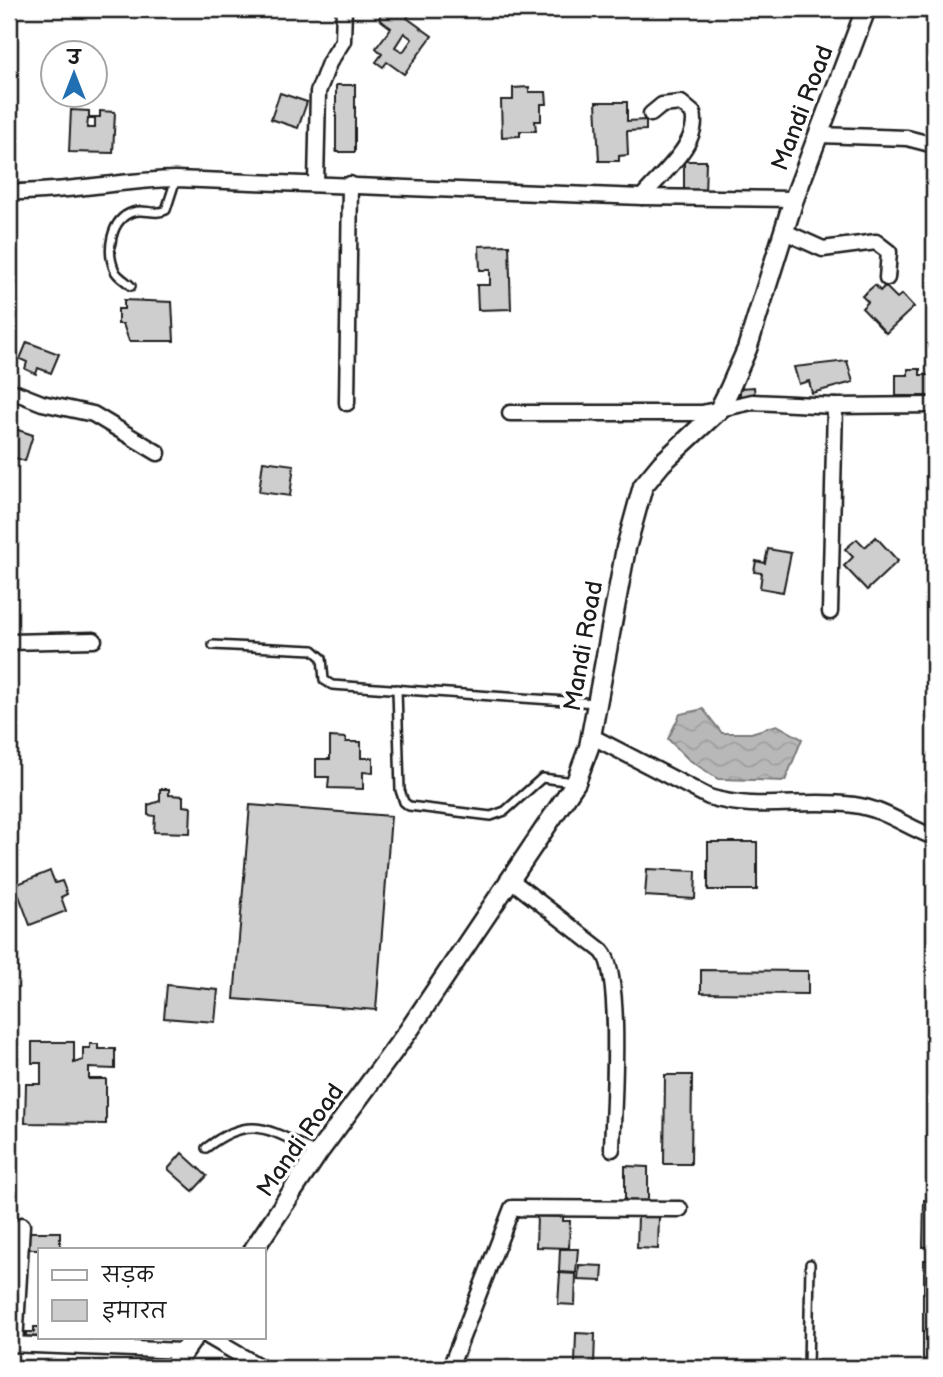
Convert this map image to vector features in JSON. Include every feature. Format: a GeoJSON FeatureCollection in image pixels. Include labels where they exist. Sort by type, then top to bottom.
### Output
{"type":"FeatureCollection","features":[{"type":"Feature","properties":{"kind":"street"},"geometry":{"type":"LineString","coordinates":[[316,183],[318,92],[329,63],[343,41],[344,9]]}},
{"type":"Feature","properties":{"kind":"street","name":"Mandi Road"},"geometry":{"type":"LineString","coordinates":[[255,1248],[318,1153],[409,1030],[576,782],[591,736],[626,548],[643,486],[662,463],[719,410],[747,349],[794,199],[866,9]]}},
{"type":"Feature","properties":{"kind":"street"},"geometry":{"type":"LineString","coordinates":[[642,197],[687,146],[694,131],[693,113],[681,103],[662,105],[651,114]]}},
{"type":"Feature","properties":{"kind":"street"},"geometry":{"type":"LineString","coordinates":[[819,135],[908,138],[934,145]]}},
{"type":"Feature","properties":{"kind":"street"},"geometry":{"type":"LineString","coordinates":[[9,192],[56,191],[108,182],[176,178],[642,197],[794,199]]}},
{"type":"Feature","properties":{"kind":"street"},"geometry":{"type":"LineString","coordinates":[[347,403],[350,184]]}},
{"type":"Feature","properties":{"kind":"street"},"geometry":{"type":"LineString","coordinates":[[785,232],[823,249],[876,242],[888,250],[887,278]]}},
{"type":"Feature","properties":{"kind":"street"},"geometry":{"type":"LineString","coordinates":[[9,390],[42,403],[93,414],[158,453]]}},
{"type":"Feature","properties":{"kind":"street"},"geometry":{"type":"LineString","coordinates":[[510,413],[702,413],[752,402],[835,406],[934,405]]}},
{"type":"Feature","properties":{"kind":"street"},"geometry":{"type":"LineString","coordinates":[[830,612],[835,406]]}},
{"type":"Feature","properties":{"kind":"street"},"geometry":{"type":"LineString","coordinates":[[9,642],[94,640]]}},
{"type":"Feature","properties":{"kind":"street"},"geometry":{"type":"LineString","coordinates":[[591,736],[709,797],[725,802],[758,806],[827,802],[855,805],[881,811],[934,837]]}},
{"type":"Feature","properties":{"kind":"street"},"geometry":{"type":"LineString","coordinates":[[511,880],[602,951],[608,960],[614,1003],[612,1149]]}},
{"type":"Feature","properties":{"kind":"street"},"geometry":{"type":"LineString","coordinates":[[450,1368],[512,1208],[680,1209]]}},
{"type":"Feature","properties":{"kind":"street"},"geometry":{"type":"LineString","coordinates":[[22,1225],[12,1344],[189,1344]]}},
{"type":"Feature","properties":{"kind":"street"},"geometry":{"type":"LineString","coordinates":[[211,1338],[262,1368]]}},
{"type":"Feature","properties":{"kind":"street"},"geometry":{"type":"LineString","coordinates":[[172,1368],[189,1344]]}},
{"type":"Feature","properties":{"kind":"lane"},"geometry":{"type":"LineString","coordinates":[[131,286],[115,271],[111,255],[112,233],[120,220],[133,212],[160,213],[166,210],[176,178]]}},
{"type":"Feature","properties":{"kind":"lane"},"geometry":{"type":"LineString","coordinates":[[213,645],[313,650],[321,655],[324,680],[328,683],[597,704]]}},
{"type":"Feature","properties":{"kind":"lane"},"geometry":{"type":"LineString","coordinates":[[397,689],[400,790],[404,802],[409,806],[491,816],[505,811],[542,778],[576,782]]}},
{"type":"Feature","properties":{"kind":"lane"},"geometry":{"type":"LineString","coordinates":[[206,1149],[224,1134],[250,1126],[268,1129],[318,1153]]}},
{"type":"Feature","properties":{"kind":"lane"},"geometry":{"type":"LineString","coordinates":[[808,1368],[810,1264]]}},
{"type":"Feature","properties":{"kind":"water"},"geometry":{"type":"Polygon","coordinates":[[[703,709],[722,733],[751,733],[777,725],[802,739],[785,781],[718,779],[688,759],[668,739],[680,714],[703,709]]]}},
{"type":"Feature","properties":{"kind":"building"},"geometry":{"type":"Polygon","coordinates":[[[383,9],[413,9],[407,18],[432,36],[404,74],[387,62],[383,67],[376,62],[382,54],[376,48],[391,28],[379,19],[383,9]],[[404,33],[395,47],[403,52],[412,39],[404,33]]]}},
{"type":"Feature","properties":{"kind":"building"},"geometry":{"type":"Polygon","coordinates":[[[336,85],[355,85],[355,152],[336,152],[336,85]]]}},
{"type":"Feature","properties":{"kind":"building"},"geometry":{"type":"Polygon","coordinates":[[[529,87],[529,92],[546,92],[547,104],[541,104],[541,121],[535,121],[536,131],[520,131],[520,136],[502,137],[501,100],[513,100],[513,88],[529,87]]]}},
{"type":"Feature","properties":{"kind":"building"},"geometry":{"type":"Polygon","coordinates":[[[280,93],[307,102],[298,128],[271,119],[280,93]]]}},
{"type":"Feature","properties":{"kind":"building"},"geometry":{"type":"Polygon","coordinates":[[[596,102],[627,102],[627,121],[646,120],[646,130],[627,131],[628,155],[619,156],[619,161],[599,161],[596,102]]]}},
{"type":"Feature","properties":{"kind":"building"},"geometry":{"type":"Polygon","coordinates":[[[71,110],[89,111],[89,117],[100,117],[100,111],[115,112],[113,153],[69,152],[71,110]],[[88,119],[87,128],[95,128],[95,119],[88,119]]]}},
{"type":"Feature","properties":{"kind":"building"},"geometry":{"type":"Polygon","coordinates":[[[684,161],[706,161],[705,195],[684,195],[684,161]]]}},
{"type":"Feature","properties":{"kind":"building"},"geometry":{"type":"Polygon","coordinates":[[[509,245],[511,309],[478,310],[477,285],[490,285],[490,270],[480,270],[479,246],[509,245]]]}},
{"type":"Feature","properties":{"kind":"building"},"geometry":{"type":"Polygon","coordinates":[[[875,285],[880,291],[885,286],[897,298],[902,294],[914,307],[886,333],[862,308],[868,302],[862,296],[875,285]]]}},
{"type":"Feature","properties":{"kind":"building"},"geometry":{"type":"Polygon","coordinates":[[[124,300],[172,302],[174,341],[129,341],[123,324],[118,324],[118,309],[124,309],[124,300]]]}},
{"type":"Feature","properties":{"kind":"building"},"geometry":{"type":"Polygon","coordinates":[[[27,342],[59,354],[51,373],[38,368],[36,374],[25,369],[27,362],[20,359],[27,342]]]}},
{"type":"Feature","properties":{"kind":"building"},"geometry":{"type":"Polygon","coordinates":[[[847,361],[853,382],[812,393],[809,381],[799,384],[794,367],[847,361]]]}},
{"type":"Feature","properties":{"kind":"building"},"geometry":{"type":"Polygon","coordinates":[[[908,369],[920,369],[920,375],[930,375],[930,396],[896,396],[896,375],[908,375],[908,369]]]}},
{"type":"Feature","properties":{"kind":"building"},"geometry":{"type":"Polygon","coordinates":[[[754,387],[755,399],[740,399],[740,388],[754,387]]]}},
{"type":"Feature","properties":{"kind":"building"},"geometry":{"type":"Polygon","coordinates":[[[9,427],[33,435],[25,461],[9,456],[9,427]]]}},
{"type":"Feature","properties":{"kind":"building"},"geometry":{"type":"Polygon","coordinates":[[[263,461],[294,465],[290,496],[259,492],[263,461]]]}},
{"type":"Feature","properties":{"kind":"building"},"geometry":{"type":"Polygon","coordinates":[[[876,537],[898,561],[867,590],[844,566],[853,557],[845,549],[857,539],[865,547],[876,537]]]}},
{"type":"Feature","properties":{"kind":"building"},"geometry":{"type":"Polygon","coordinates":[[[768,549],[791,553],[783,592],[760,588],[762,573],[754,572],[756,561],[765,563],[768,549]]]}},
{"type":"Feature","properties":{"kind":"building"},"geometry":{"type":"Polygon","coordinates":[[[330,737],[346,738],[346,742],[361,742],[361,758],[373,758],[373,773],[363,772],[363,789],[328,788],[329,777],[316,777],[316,759],[330,759],[330,737]]]}},
{"type":"Feature","properties":{"kind":"building"},"geometry":{"type":"Polygon","coordinates":[[[160,789],[169,789],[169,795],[183,796],[183,806],[191,807],[190,833],[154,832],[155,816],[148,815],[148,805],[160,801],[160,789]]]}},
{"type":"Feature","properties":{"kind":"building"},"geometry":{"type":"Polygon","coordinates":[[[250,805],[391,816],[376,1010],[234,999],[250,805]]]}},
{"type":"Feature","properties":{"kind":"building"},"geometry":{"type":"Polygon","coordinates":[[[708,842],[757,842],[757,890],[708,890],[708,842]]]}},
{"type":"Feature","properties":{"kind":"building"},"geometry":{"type":"Polygon","coordinates":[[[647,869],[696,871],[695,899],[645,896],[647,869]]]}},
{"type":"Feature","properties":{"kind":"building"},"geometry":{"type":"Polygon","coordinates":[[[50,871],[55,883],[62,881],[67,894],[61,897],[66,911],[30,925],[15,885],[50,871]]]}},
{"type":"Feature","properties":{"kind":"building"},"geometry":{"type":"Polygon","coordinates":[[[701,970],[808,971],[808,994],[701,993],[701,970]]]}},
{"type":"Feature","properties":{"kind":"building"},"geometry":{"type":"Polygon","coordinates":[[[167,985],[218,990],[215,1022],[164,1018],[167,985]]]}},
{"type":"Feature","properties":{"kind":"building"},"geometry":{"type":"Polygon","coordinates":[[[32,1042],[74,1042],[74,1063],[83,1060],[83,1048],[90,1048],[90,1044],[98,1044],[98,1049],[115,1049],[115,1069],[89,1068],[89,1079],[106,1079],[106,1124],[25,1123],[26,1084],[41,1084],[41,1063],[32,1063],[32,1042]]]}},
{"type":"Feature","properties":{"kind":"building"},"geometry":{"type":"Polygon","coordinates":[[[665,1075],[692,1075],[691,1164],[664,1164],[665,1075]]]}},
{"type":"Feature","properties":{"kind":"building"},"geometry":{"type":"Polygon","coordinates":[[[182,1153],[207,1176],[193,1191],[168,1169],[182,1153]]]}},
{"type":"Feature","properties":{"kind":"building"},"geometry":{"type":"Polygon","coordinates":[[[625,1166],[648,1167],[648,1207],[625,1207],[625,1166]]]}},
{"type":"Feature","properties":{"kind":"building"},"geometry":{"type":"Polygon","coordinates":[[[924,1200],[934,1200],[934,1247],[923,1247],[924,1200]]]}},
{"type":"Feature","properties":{"kind":"building"},"geometry":{"type":"Polygon","coordinates":[[[537,1216],[563,1217],[563,1221],[570,1221],[569,1248],[536,1247],[537,1216]]]}},
{"type":"Feature","properties":{"kind":"building"},"geometry":{"type":"Polygon","coordinates":[[[638,1216],[659,1217],[658,1249],[637,1248],[638,1216]]]}},
{"type":"Feature","properties":{"kind":"building"},"geometry":{"type":"Polygon","coordinates":[[[9,1230],[18,1230],[18,1253],[9,1253],[9,1230]]]}},
{"type":"Feature","properties":{"kind":"building"},"geometry":{"type":"Polygon","coordinates":[[[28,1232],[60,1232],[60,1248],[29,1249],[28,1232]]]}},
{"type":"Feature","properties":{"kind":"building"},"geometry":{"type":"Polygon","coordinates":[[[560,1249],[578,1249],[576,1273],[559,1272],[560,1249]]]}},
{"type":"Feature","properties":{"kind":"building"},"geometry":{"type":"Polygon","coordinates":[[[924,1260],[934,1260],[934,1292],[924,1292],[924,1260]]]}},
{"type":"Feature","properties":{"kind":"building"},"geometry":{"type":"Polygon","coordinates":[[[579,1265],[603,1266],[602,1281],[578,1280],[579,1265]]]}},
{"type":"Feature","properties":{"kind":"building"},"geometry":{"type":"Polygon","coordinates":[[[560,1273],[576,1274],[575,1305],[558,1304],[560,1273]]]}},
{"type":"Feature","properties":{"kind":"building"},"geometry":{"type":"Polygon","coordinates":[[[923,1293],[934,1293],[934,1331],[923,1331],[923,1293]]]}},
{"type":"Feature","properties":{"kind":"building"},"geometry":{"type":"Polygon","coordinates":[[[34,1327],[38,1327],[38,1338],[51,1338],[50,1342],[26,1341],[26,1332],[34,1332],[34,1327]]]}},
{"type":"Feature","properties":{"kind":"building"},"geometry":{"type":"Polygon","coordinates":[[[923,1332],[934,1332],[934,1359],[923,1359],[923,1332]]]}},
{"type":"Feature","properties":{"kind":"building"},"geometry":{"type":"Polygon","coordinates":[[[576,1333],[595,1334],[594,1365],[575,1364],[576,1333]]]}},
{"type":"Feature","properties":{"kind":"building"},"geometry":{"type":"Polygon","coordinates":[[[152,1359],[170,1360],[165,1368],[145,1368],[152,1359]]]}}]}
